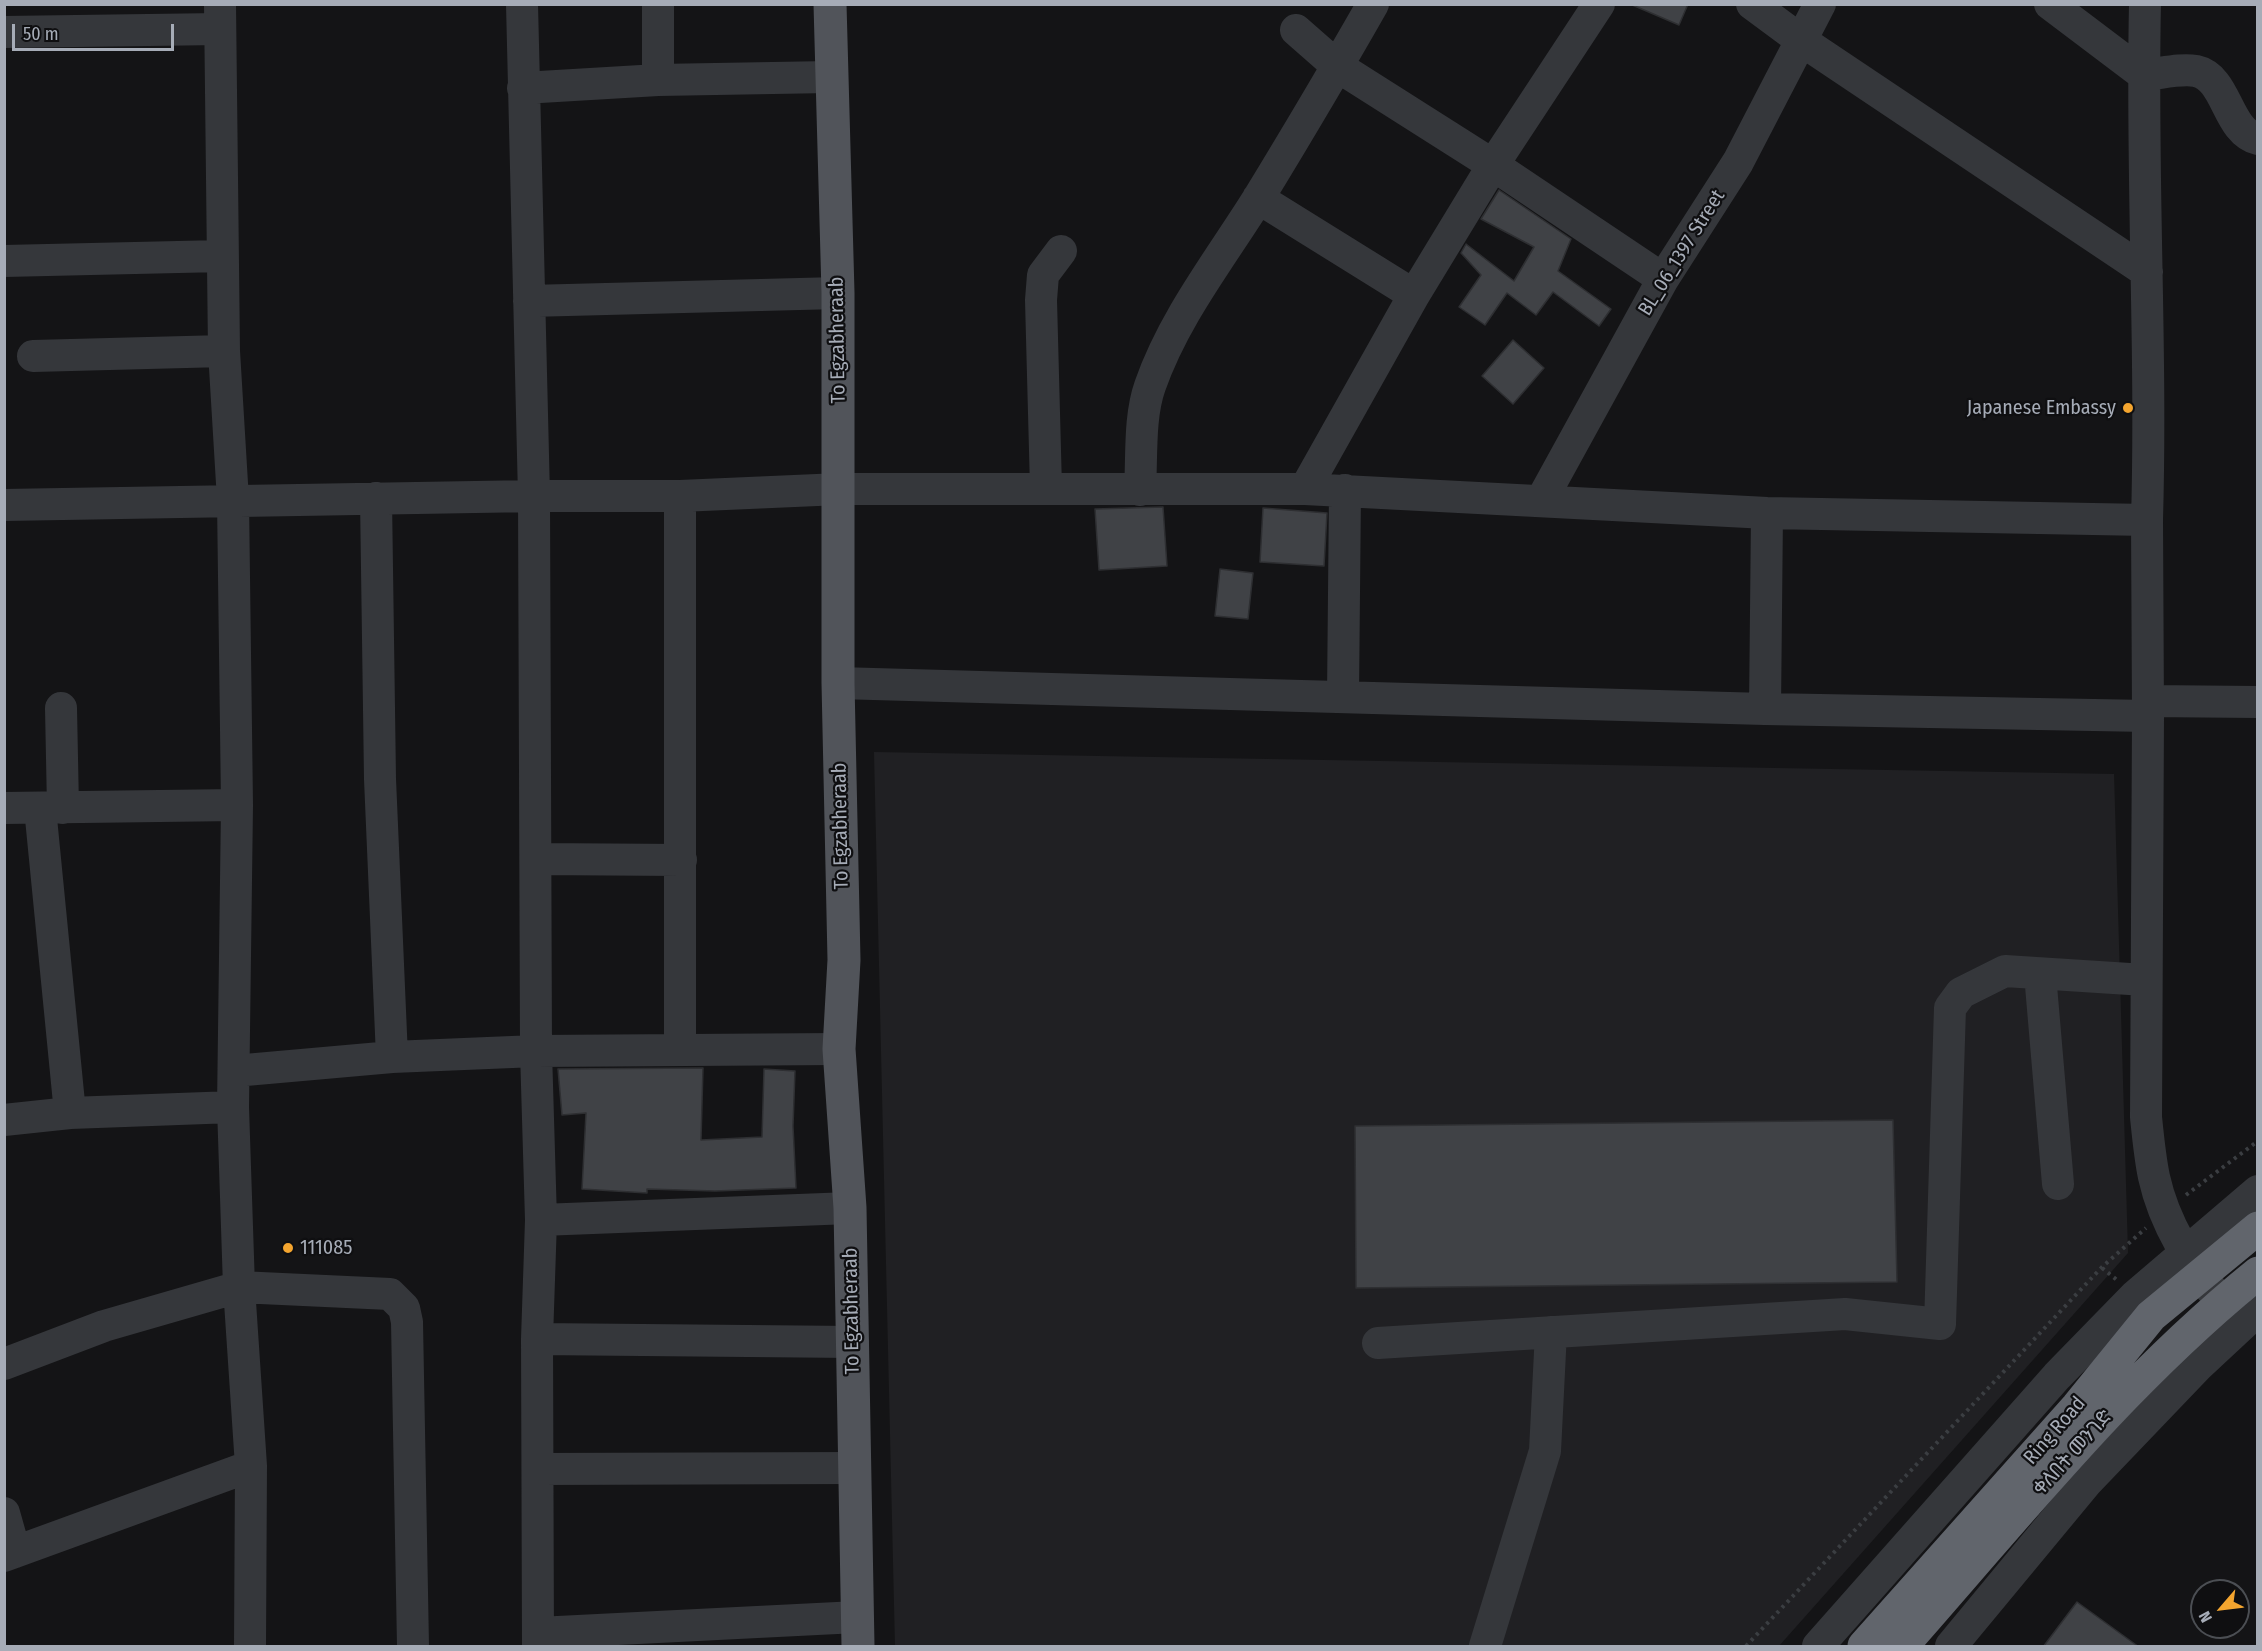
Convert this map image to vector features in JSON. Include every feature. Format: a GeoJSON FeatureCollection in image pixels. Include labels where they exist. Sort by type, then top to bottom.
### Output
{"type":"FeatureCollection","features":[{"type":"Feature","properties":{"kind":"highway","name":"Ring Road"},"geometry":{"type":"LineString","coordinates":[[1864,1647],[2076,1407],[2151,1316],[2191,1263],[2258,1228]]}},
{"type":"Feature","properties":{"kind":"highway","name":"ቀለበት መንገድ"},"geometry":{"type":"LineString","coordinates":[[1902,1647],[2091,1431],[2222,1302],[2258,1273]]}},
{"type":"Feature","properties":{"kind":"main road","name":"To Egzabheraab"},"geometry":{"type":"LineString","coordinates":[[830,4],[830,77],[838,293],[840,489],[838,683],[844,960],[839,1049],[850,1208],[857,1632]]}},
{"type":"Feature","properties":{"kind":"street"},"geometry":{"type":"LineString","coordinates":[[522,4],[534,496],[536,1051],[541,1220],[537,1339],[538,1640],[857,1632]]}},
{"type":"Feature","properties":{"kind":"street"},"geometry":{"type":"LineString","coordinates":[[657,80],[658,4]]}},
{"type":"Feature","properties":{"kind":"street"},"geometry":{"type":"LineString","coordinates":[[1140,490],[1145,413],[1149,388],[1158,366],[1203,280],[1258,198],[1373,4]]}},
{"type":"Feature","properties":{"kind":"street"},"geometry":{"type":"LineString","coordinates":[[1305,489],[1414,296],[1493,165],[1599,4]]}},
{"type":"Feature","properties":{"kind":"street"},"geometry":{"type":"LineString","coordinates":[[1752,4],[1802,41],[2146,272]]}},
{"type":"Feature","properties":{"kind":"street","name":"BL_06_1397 Street"},"geometry":{"type":"LineString","coordinates":[[1541,501],[1663,279],[1738,162],[1820,4]]}},
{"type":"Feature","properties":{"kind":"street"},"geometry":{"type":"LineString","coordinates":[[2050,4],[2144,75],[2197,71],[2214,83],[2238,123],[2252,137],[2258,139]]}},
{"type":"Feature","properties":{"kind":"street"},"geometry":{"type":"LineString","coordinates":[[2145,4],[2146,272],[2150,432],[2147,520],[2146,1117],[2154,1177],[2165,1211],[2191,1263],[2222,1302]]}},
{"type":"Feature","properties":{"kind":"street"},"geometry":{"type":"LineString","coordinates":[[4,32],[220,16],[224,351],[233,500],[237,805],[233,1107],[239,1287],[251,1466],[250,1647]]}},
{"type":"Feature","properties":{"kind":"street"},"geometry":{"type":"LineString","coordinates":[[1296,30],[1337,66],[1493,165],[1663,279]]}},
{"type":"Feature","properties":{"kind":"street"},"geometry":{"type":"LineString","coordinates":[[524,88],[657,80],[830,77]]}},
{"type":"Feature","properties":{"kind":"street"},"geometry":{"type":"LineString","coordinates":[[1258,198],[1414,296]]}},
{"type":"Feature","properties":{"kind":"street"},"geometry":{"type":"LineString","coordinates":[[1046,488],[1041,300],[1043,275],[1061,251]]}},
{"type":"Feature","properties":{"kind":"street"},"geometry":{"type":"LineString","coordinates":[[4,261],[222,256]]}},
{"type":"Feature","properties":{"kind":"street"},"geometry":{"type":"LineString","coordinates":[[529,301],[838,293]]}},
{"type":"Feature","properties":{"kind":"street"},"geometry":{"type":"LineString","coordinates":[[33,356],[224,351]]}},
{"type":"Feature","properties":{"kind":"street"},"geometry":{"type":"LineString","coordinates":[[4,505],[376,498],[680,496],[840,489],[1305,489],[1767,513],[2147,520]]}},
{"type":"Feature","properties":{"kind":"street"},"geometry":{"type":"LineString","coordinates":[[1343,696],[1345,490]]}},
{"type":"Feature","properties":{"kind":"street"},"geometry":{"type":"LineString","coordinates":[[680,496],[680,1048]]}},
{"type":"Feature","properties":{"kind":"street"},"geometry":{"type":"LineString","coordinates":[[376,498],[380,779],[393,1057]]}},
{"type":"Feature","properties":{"kind":"street"},"geometry":{"type":"LineString","coordinates":[[1765,709],[1767,513]]}},
{"type":"Feature","properties":{"kind":"street"},"geometry":{"type":"LineString","coordinates":[[838,683],[1765,709],[2148,708],[2258,702]]}},
{"type":"Feature","properties":{"kind":"street"},"geometry":{"type":"LineString","coordinates":[[61,708],[52,808],[70,1113]]}},
{"type":"Feature","properties":{"kind":"street"},"geometry":{"type":"LineString","coordinates":[[4,808],[237,805]]}},
{"type":"Feature","properties":{"kind":"street"},"geometry":{"type":"LineString","coordinates":[[536,859],[681,860]]}},
{"type":"Feature","properties":{"kind":"street"},"geometry":{"type":"LineString","coordinates":[[1378,1343],[1845,1314],[1940,1324],[1950,1008],[1961,993],[2005,971],[2145,980]]}},
{"type":"Feature","properties":{"kind":"street"},"geometry":{"type":"LineString","coordinates":[[2040,974],[2058,1184]]}},
{"type":"Feature","properties":{"kind":"street"},"geometry":{"type":"LineString","coordinates":[[234,1071],[393,1057],[536,1051],[680,1048],[839,1049]]}},
{"type":"Feature","properties":{"kind":"street"},"geometry":{"type":"LineString","coordinates":[[4,1120],[70,1113],[233,1107]]}},
{"type":"Feature","properties":{"kind":"street"},"geometry":{"type":"LineString","coordinates":[[1818,1647],[2057,1376],[2136,1296],[2191,1263],[2258,1191]]}},
{"type":"Feature","properties":{"kind":"street"},"geometry":{"type":"LineString","coordinates":[[541,1220],[850,1208]]}},
{"type":"Feature","properties":{"kind":"street"},"geometry":{"type":"LineString","coordinates":[[4,1364],[104,1326],[239,1287],[390,1294],[404,1308],[407,1322],[413,1647]]}},
{"type":"Feature","properties":{"kind":"street"},"geometry":{"type":"LineString","coordinates":[[1951,1647],[2086,1483],[2199,1365],[2258,1310]]}},
{"type":"Feature","properties":{"kind":"street"},"geometry":{"type":"LineString","coordinates":[[1485,1647],[1545,1451],[1551,1332]]}},
{"type":"Feature","properties":{"kind":"street"},"geometry":{"type":"LineString","coordinates":[[537,1339],[853,1342]]}},
{"type":"Feature","properties":{"kind":"street"},"geometry":{"type":"LineString","coordinates":[[4,1513],[10,1554],[251,1466]]}},
{"type":"Feature","properties":{"kind":"street"},"geometry":{"type":"LineString","coordinates":[[538,1469],[855,1468]]}},
{"type":"Feature","properties":{"kind":"path"},"geometry":{"type":"LineString","coordinates":[[1746,1647],[2102,1268],[2165,1211],[2258,1141]]}},
{"type":"Feature","properties":{"kind":"shaded area"},"geometry":{"type":"Polygon","coordinates":[[[874,752],[2114,774],[2128,1253],[1779,1646],[895,1646],[874,752]]]}},
{"type":"Feature","properties":{"kind":"building"},"geometry":{"type":"Polygon","coordinates":[[[1630,4],[1688,4],[1679,25],[1630,4]]]}},
{"type":"Feature","properties":{"kind":"building"},"geometry":{"type":"Polygon","coordinates":[[[1499,190],[1571,239],[1558,271],[1611,309],[1599,326],[1553,292],[1536,315],[1507,293],[1485,325],[1459,307],[1481,275],[1461,253],[1466,244],[1514,281],[1534,247],[1481,219],[1499,190]]]}},
{"type":"Feature","properties":{"kind":"building"},"geometry":{"type":"Polygon","coordinates":[[[1513,340],[1544,368],[1513,404],[1482,376],[1513,340]]]}},
{"type":"Feature","properties":{"kind":"building"},"geometry":{"type":"Polygon","coordinates":[[[1163,507],[1167,566],[1099,570],[1095,509],[1163,507]]]}},
{"type":"Feature","properties":{"kind":"building"},"geometry":{"type":"Polygon","coordinates":[[[1263,508],[1327,513],[1324,566],[1260,562],[1263,508]]]}},
{"type":"Feature","properties":{"kind":"building"},"geometry":{"type":"Polygon","coordinates":[[[1220,569],[1253,573],[1248,619],[1215,616],[1220,569]]]}},
{"type":"Feature","properties":{"kind":"building"},"geometry":{"type":"Polygon","coordinates":[[[703,1068],[701,1140],[762,1137],[764,1069],[795,1071],[793,1126],[796,1188],[715,1191],[647,1189],[647,1193],[582,1189],[586,1113],[562,1115],[558,1069],[703,1068]]]}},
{"type":"Feature","properties":{"kind":"building"},"geometry":{"type":"Polygon","coordinates":[[[1893,1120],[1897,1282],[1356,1288],[1355,1126],[1893,1120]]]}},
{"type":"Feature","properties":{"kind":"building"},"geometry":{"type":"Polygon","coordinates":[[[2077,1602],[2139,1647],[2043,1647],[2077,1602]]]}},
{"type":"Feature","properties":{"kind":"place","name":"Japanese Embassy"},"geometry":{"type":"Point","coordinates":[2128,408]}},
{"type":"Feature","properties":{"kind":"place","name":"111085"},"geometry":{"type":"Point","coordinates":[288,1248]}}]}
